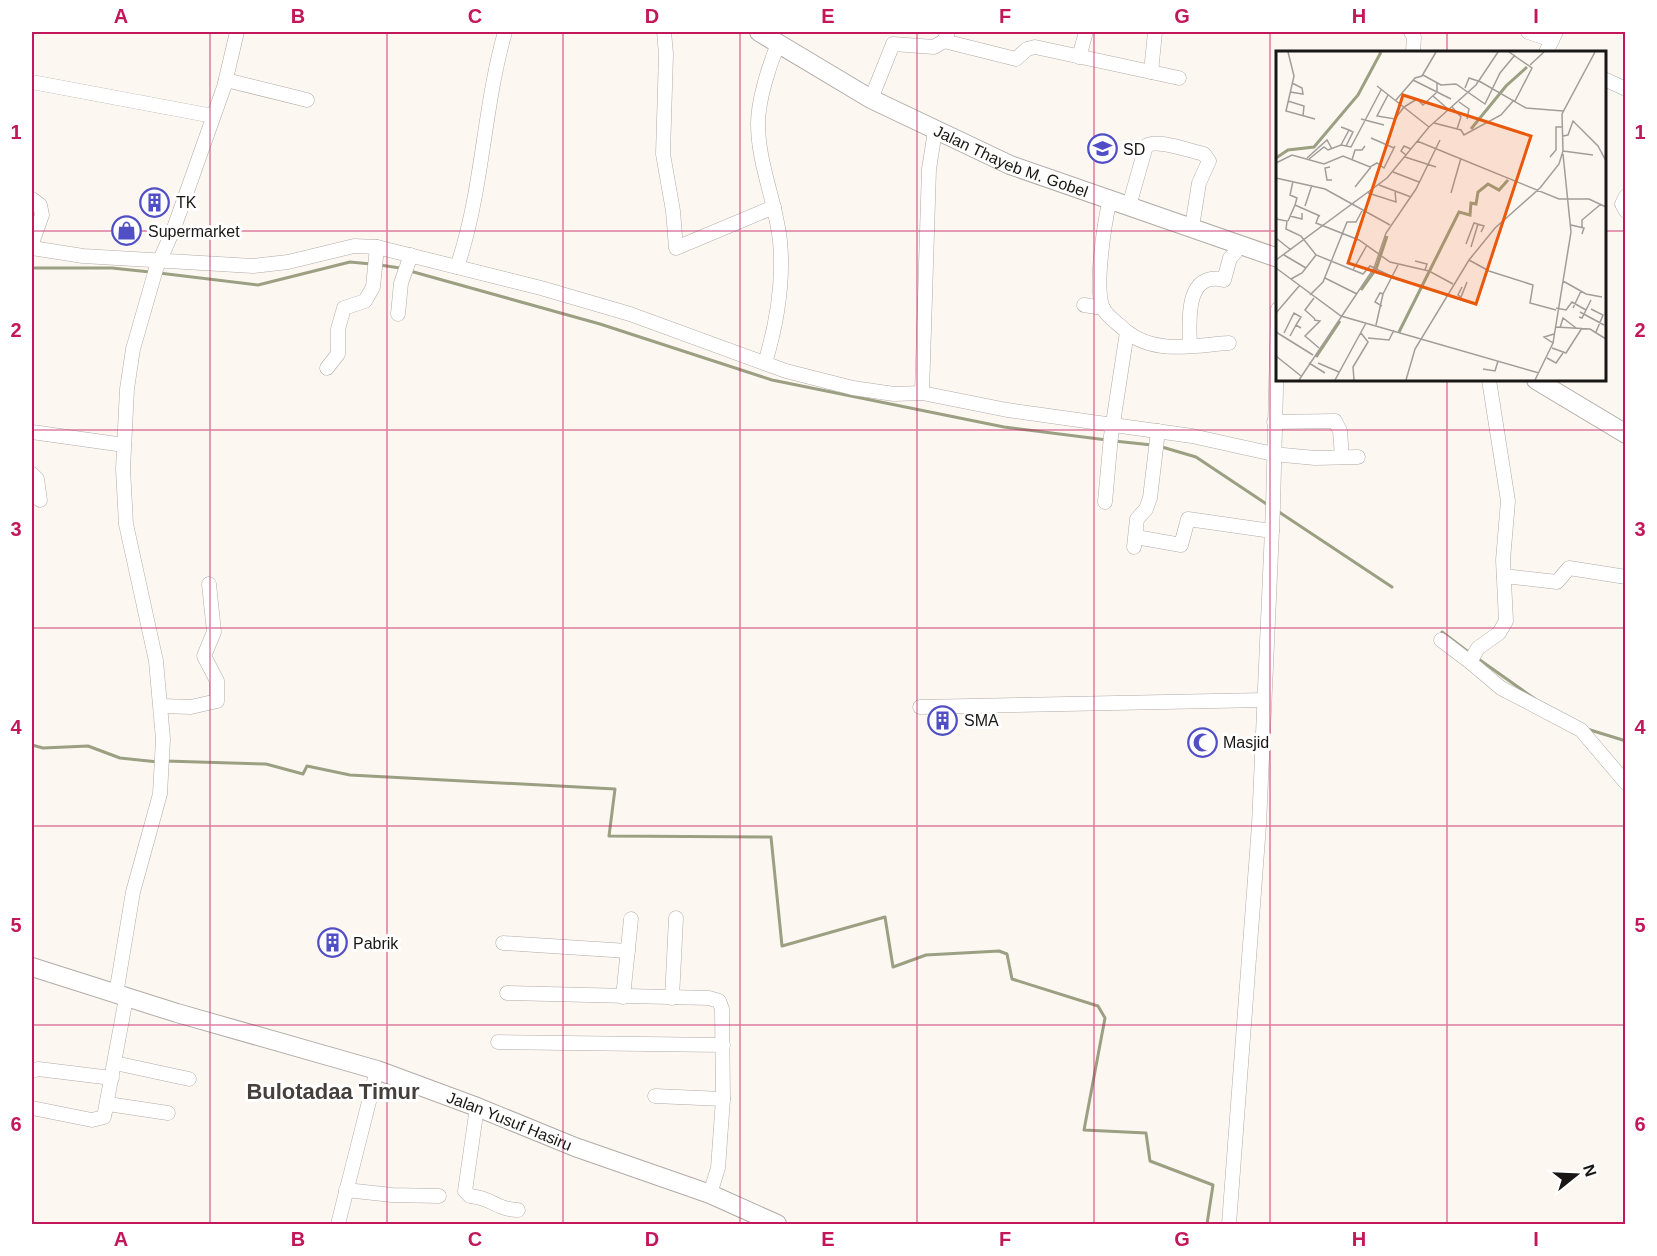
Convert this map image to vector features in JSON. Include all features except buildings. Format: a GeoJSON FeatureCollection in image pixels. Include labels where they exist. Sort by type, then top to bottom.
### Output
{"type":"FeatureCollection","features":[{"type":"Feature","properties":{"kind":"main road","name":"Jalan Thayeb M. Gobel"},"geometry":{"type":"LineString","coordinates":[[768,36],[871,99],[1010,165],[1276,257]]}},
{"type":"Feature","properties":{"kind":"main road"},"geometry":{"type":"LineString","coordinates":[[1538,381],[1626,434]]}},
{"type":"Feature","properties":{"kind":"main road","name":"Jalan Yusuf Hasiru"},"geometry":{"type":"LineString","coordinates":[[32,968],[377,1070],[477,1107],[575,1148],[710,1194],[777,1224]]}},
{"type":"Feature","properties":{"kind":"street"},"geometry":{"type":"LineString","coordinates":[[32,1108],[98,1120],[104,1117],[108,1104],[115,1063],[133,892],[160,794],[163,750],[162,706],[156,662],[126,524],[123,492],[127,389],[133,349],[156,270],[174,228],[226,80],[237,32]]}},
{"type":"Feature","properties":{"kind":"street"},"geometry":{"type":"LineString","coordinates":[[457,267],[469,228],[495,69],[505,32]]}},
{"type":"Feature","properties":{"kind":"street"},"geometry":{"type":"LineString","coordinates":[[664,32],[666,54],[663,154],[673,211],[676,248],[774,207]]}},
{"type":"Feature","properties":{"kind":"street"},"geometry":{"type":"LineString","coordinates":[[1079,57],[1086,32]]}},
{"type":"Feature","properties":{"kind":"street"},"geometry":{"type":"LineString","coordinates":[[1151,72],[1155,32]]}},
{"type":"Feature","properties":{"kind":"street"},"geometry":{"type":"LineString","coordinates":[[1411,32],[1414,37],[1413,51]]}},
{"type":"Feature","properties":{"kind":"street"},"geometry":{"type":"LineString","coordinates":[[1528,32],[1552,45]]}},
{"type":"Feature","properties":{"kind":"street"},"geometry":{"type":"LineString","coordinates":[[765,363],[781,293],[781,251],[758,125],[770,66],[768,36]]}},
{"type":"Feature","properties":{"kind":"street"},"geometry":{"type":"LineString","coordinates":[[871,99],[893,44],[934,47],[946,36],[1016,59],[1027,49],[1035,47],[1179,78]]}},
{"type":"Feature","properties":{"kind":"street"},"geometry":{"type":"LineString","coordinates":[[1606,79],[1626,89]]}},
{"type":"Feature","properties":{"kind":"street"},"geometry":{"type":"LineString","coordinates":[[226,80],[307,100]]}},
{"type":"Feature","properties":{"kind":"street"},"geometry":{"type":"LineString","coordinates":[[32,82],[213,116]]}},
{"type":"Feature","properties":{"kind":"street"},"geometry":{"type":"LineString","coordinates":[[922,393],[926,227],[929,169],[935,131]]}},
{"type":"Feature","properties":{"kind":"street"},"geometry":{"type":"LineString","coordinates":[[1129,206],[1146,146],[1150,143],[1160,143],[1204,154],[1209,161],[1199,183],[1192,227]]}},
{"type":"Feature","properties":{"kind":"street"},"geometry":{"type":"LineString","coordinates":[[1626,196],[1622,204],[1626,211]]}},
{"type":"Feature","properties":{"kind":"street"},"geometry":{"type":"LineString","coordinates":[[32,199],[40,205],[42,215],[32,245],[83,256],[156,270],[253,266],[288,262],[354,246],[377,247],[407,264],[457,267],[630,314],[808,378],[852,388],[894,394],[922,393],[1007,410],[1112,436],[1274,454],[1358,457]]}},
{"type":"Feature","properties":{"kind":"street"},"geometry":{"type":"LineString","coordinates":[[1110,199],[1101,241],[1100,297],[1103,308],[1127,332],[1144,341],[1169,347],[1229,343]]}},
{"type":"Feature","properties":{"kind":"street"},"geometry":{"type":"LineString","coordinates":[[1190,345],[1190,300],[1205,282],[1213,278],[1223,287],[1230,258],[1235,253],[1238,244]]}},
{"type":"Feature","properties":{"kind":"street"},"geometry":{"type":"LineString","coordinates":[[327,368],[339,354],[338,328],[344,308],[368,298],[377,266],[377,247]]}},
{"type":"Feature","properties":{"kind":"street"},"geometry":{"type":"LineString","coordinates":[[398,314],[407,264]]}},
{"type":"Feature","properties":{"kind":"street"},"geometry":{"type":"LineString","coordinates":[[1084,305],[1103,308]]}},
{"type":"Feature","properties":{"kind":"street"},"geometry":{"type":"LineString","coordinates":[[1105,502],[1127,332]]}},
{"type":"Feature","properties":{"kind":"street"},"geometry":{"type":"LineString","coordinates":[[1229,1224],[1252,939],[1273,511],[1276,366]]}},
{"type":"Feature","properties":{"kind":"street"},"geometry":{"type":"LineString","coordinates":[[1474,655],[1499,633],[1506,621],[1504,576],[1508,501],[1489,381]]}},
{"type":"Feature","properties":{"kind":"street"},"geometry":{"type":"LineString","coordinates":[[1274,422],[1335,421],[1340,431],[1342,458]]}},
{"type":"Feature","properties":{"kind":"street"},"geometry":{"type":"LineString","coordinates":[[32,432],[124,445]]}},
{"type":"Feature","properties":{"kind":"street"},"geometry":{"type":"LineString","coordinates":[[1156,441],[1148,505],[1138,516],[1135,542],[1181,545],[1188,519],[1272,531]]}},
{"type":"Feature","properties":{"kind":"street"},"geometry":{"type":"LineString","coordinates":[[32,474],[37,478],[40,500]]}},
{"type":"Feature","properties":{"kind":"street"},"geometry":{"type":"LineString","coordinates":[[1504,576],[1557,582],[1569,568],[1626,577]]}},
{"type":"Feature","properties":{"kind":"street"},"geometry":{"type":"LineString","coordinates":[[162,706],[191,707],[217,701],[217,681],[204,656],[214,632],[209,584]]}},
{"type":"Feature","properties":{"kind":"street"},"geometry":{"type":"LineString","coordinates":[[1441,640],[1474,655],[1501,688],[1581,730],[1626,783]]}},
{"type":"Feature","properties":{"kind":"street"},"geometry":{"type":"LineString","coordinates":[[920,707],[1264,700]]}},
{"type":"Feature","properties":{"kind":"street"},"geometry":{"type":"LineString","coordinates":[[672,998],[676,918]]}},
{"type":"Feature","properties":{"kind":"street"},"geometry":{"type":"LineString","coordinates":[[623,997],[631,919]]}},
{"type":"Feature","properties":{"kind":"street"},"geometry":{"type":"LineString","coordinates":[[503,943],[628,951]]}},
{"type":"Feature","properties":{"kind":"street"},"geometry":{"type":"LineString","coordinates":[[507,993],[709,998],[719,1001],[723,1009],[723,1099],[718,1168],[710,1194]]}},
{"type":"Feature","properties":{"kind":"street"},"geometry":{"type":"LineString","coordinates":[[498,1042],[723,1046]]}},
{"type":"Feature","properties":{"kind":"street"},"geometry":{"type":"LineString","coordinates":[[115,1063],[189,1078]]}},
{"type":"Feature","properties":{"kind":"street"},"geometry":{"type":"LineString","coordinates":[[32,1071],[38,1069],[112,1078]]}},
{"type":"Feature","properties":{"kind":"street"},"geometry":{"type":"LineString","coordinates":[[338,1224],[377,1070]]}},
{"type":"Feature","properties":{"kind":"street"},"geometry":{"type":"LineString","coordinates":[[655,1096],[723,1099]]}},
{"type":"Feature","properties":{"kind":"street"},"geometry":{"type":"LineString","coordinates":[[108,1104],[168,1113]]}},
{"type":"Feature","properties":{"kind":"street"},"geometry":{"type":"LineString","coordinates":[[477,1107],[465,1191],[470,1196],[487,1198],[501,1209],[518,1210]]}},
{"type":"Feature","properties":{"kind":"street"},"geometry":{"type":"LineString","coordinates":[[346,1190],[392,1196],[439,1196]]}},
{"type":"Feature","properties":{"kind":"waterway"},"geometry":{"type":"LineString","coordinates":[[159,273],[258,285],[350,262],[371,264]]}},
{"type":"Feature","properties":{"kind":"waterway"},"geometry":{"type":"LineString","coordinates":[[380,265],[400,268]]}},
{"type":"Feature","properties":{"kind":"waterway"},"geometry":{"type":"LineString","coordinates":[[32,268],[112,268],[150,272]]}},
{"type":"Feature","properties":{"kind":"waterway"},"geometry":{"type":"LineString","coordinates":[[410,271],[600,324],[772,380],[1004,427],[1107,440]]}},
{"type":"Feature","properties":{"kind":"waterway"},"geometry":{"type":"LineString","coordinates":[[1114,441],[1152,445]]}},
{"type":"Feature","properties":{"kind":"waterway"},"geometry":{"type":"LineString","coordinates":[[1162,447],[1196,457],[1268,505]]}},
{"type":"Feature","properties":{"kind":"waterway"},"geometry":{"type":"LineString","coordinates":[[1276,510],[1392,587]]}},
{"type":"Feature","properties":{"kind":"waterway"},"geometry":{"type":"LineString","coordinates":[[1442,632],[1471,654]]}},
{"type":"Feature","properties":{"kind":"waterway"},"geometry":{"type":"LineString","coordinates":[[1477,658],[1535,699]]}},
{"type":"Feature","properties":{"kind":"waterway"},"geometry":{"type":"LineString","coordinates":[[1587,729],[1626,741]]}},
{"type":"Feature","properties":{"kind":"waterway"},"geometry":{"type":"LineString","coordinates":[[32,745],[43,748],[88,746],[120,758],[158,762]]}},
{"type":"Feature","properties":{"kind":"waterway"},"geometry":{"type":"LineString","coordinates":[[165,761],[266,764],[303,774],[307,766],[350,775],[615,789],[609,836],[771,837],[782,946],[885,917],[893,967],[926,955],[999,951],[1007,954],[1012,979],[1098,1006],[1105,1018],[1084,1130],[1146,1133],[1150,1161],[1213,1185],[1207,1224]]}},
{"type":"Feature","properties":{"kind":"place","name":"SD"},"geometry":{"type":"Point","coordinates":[1102,149]}},
{"type":"Feature","properties":{"kind":"place","name":"TK"},"geometry":{"type":"Point","coordinates":[155,202]}},
{"type":"Feature","properties":{"kind":"place","name":"Supermarket"},"geometry":{"type":"Point","coordinates":[127,231]}},
{"type":"Feature","properties":{"kind":"place","name":"SMA"},"geometry":{"type":"Point","coordinates":[943,720]}},
{"type":"Feature","properties":{"kind":"place","name":"Masjid"},"geometry":{"type":"Point","coordinates":[1202,742]}},
{"type":"Feature","properties":{"kind":"place","name":"Pabrik"},"geometry":{"type":"Point","coordinates":[332,943]}},
{"type":"Feature","properties":{"kind":"district","name":"Bulotadaa Timur"},"geometry":{"type":"Point","coordinates":[333,1091]}}]}
